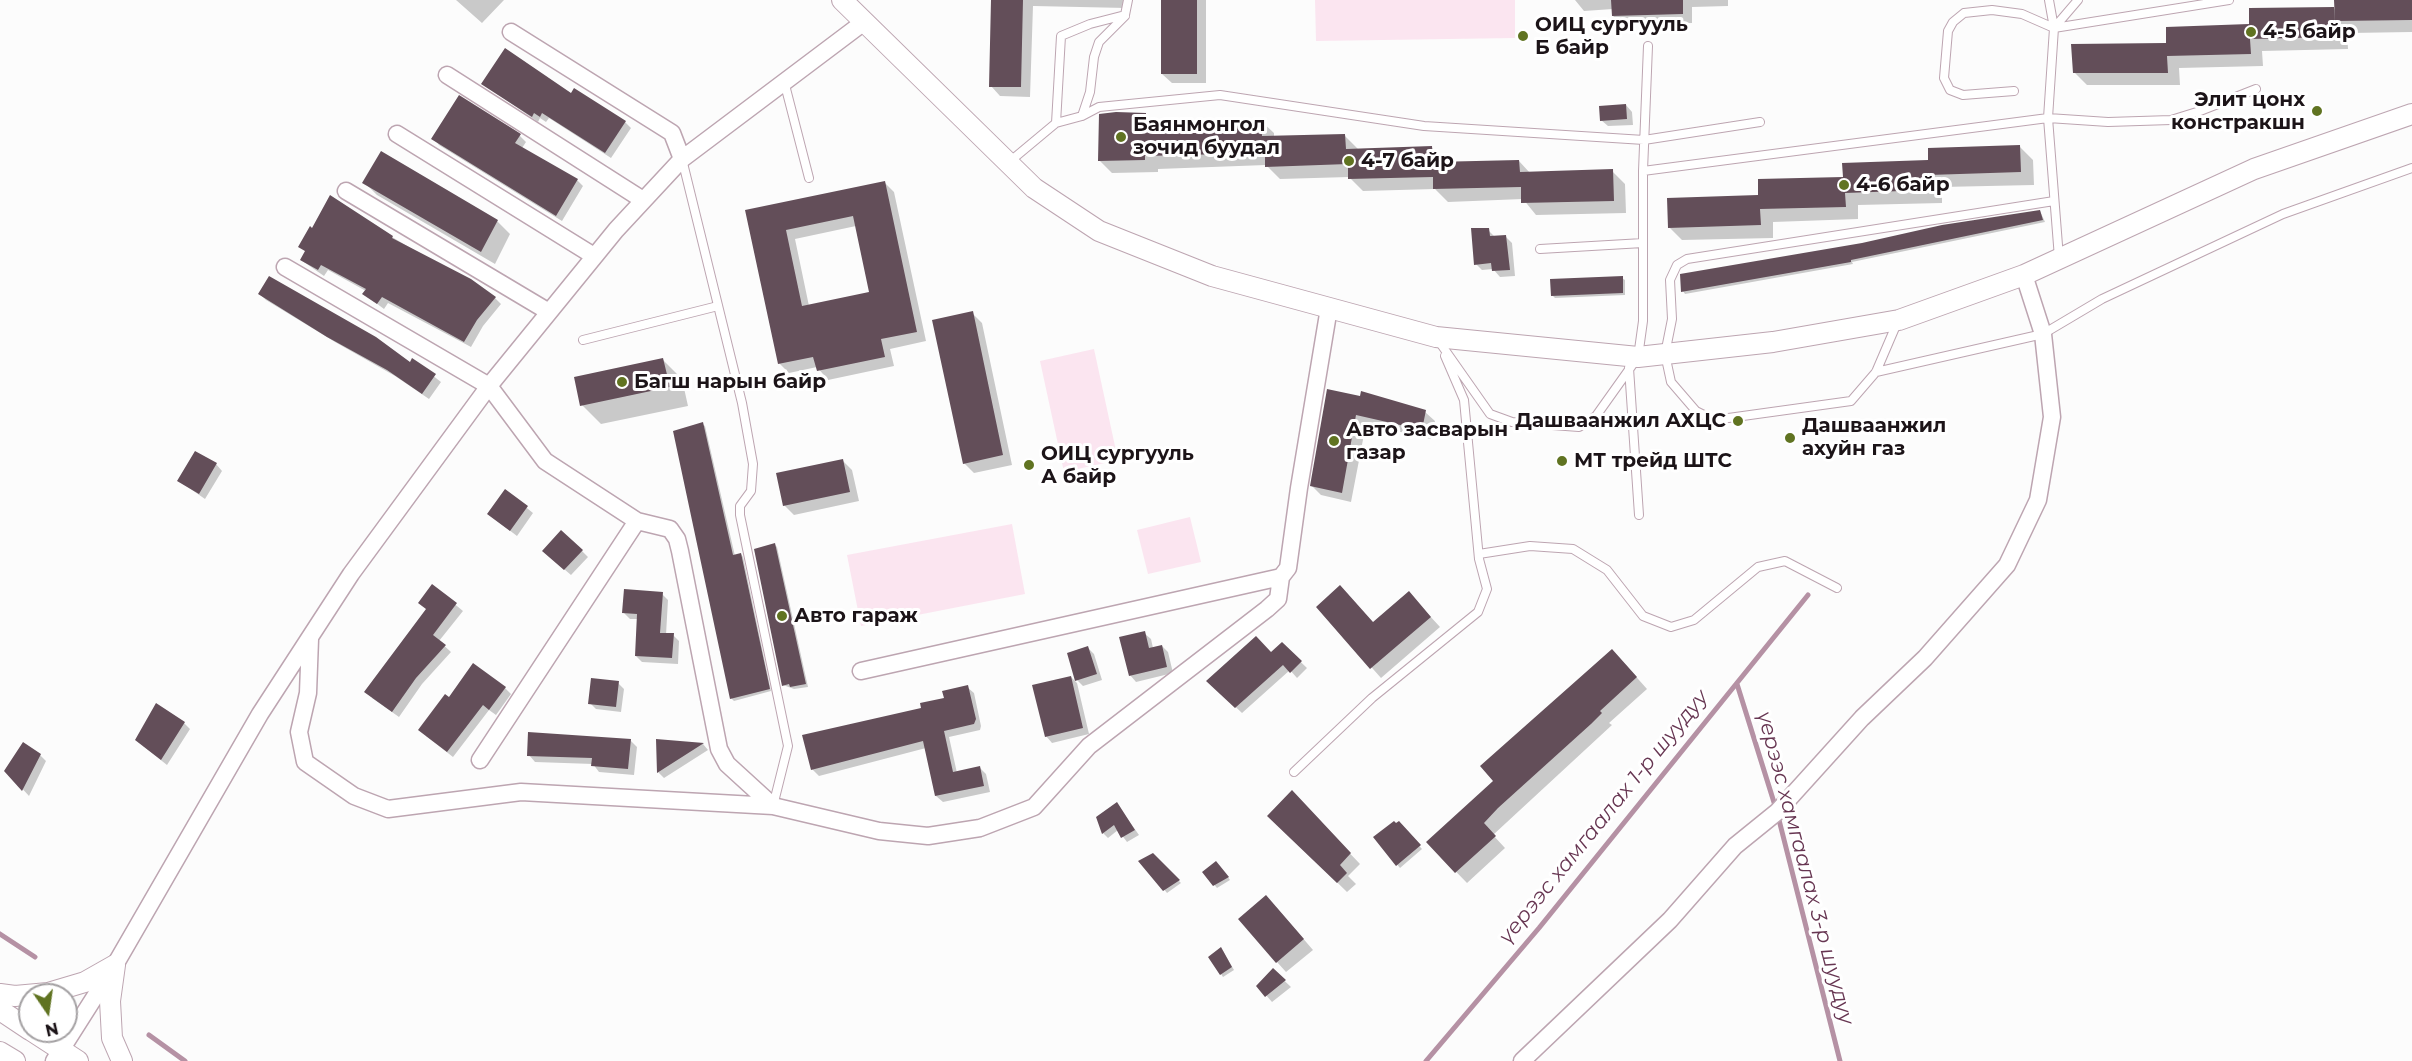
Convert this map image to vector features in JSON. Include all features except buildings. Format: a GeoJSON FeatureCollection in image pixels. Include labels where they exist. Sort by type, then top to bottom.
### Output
{"type":"FeatureCollection","features":[{"type":"Feature","properties":{"kind":"street"},"geometry":{"type":"LineString","coordinates":[[843,0],[1034,188],[1099,231],[1212,276],[1436,337],[1634,362],[1665,354],[1773,342],[1899,320],[2024,275],[2254,169],[2412,114]]}},
{"type":"Feature","properties":{"kind":"street"},"geometry":{"type":"LineString","coordinates":[[47,1043],[65,1058],[115,964],[260,714],[351,574],[489,386],[594,256],[682,159],[864,22]]}},
{"type":"Feature","properties":{"kind":"street"},"geometry":{"type":"LineString","coordinates":[[511,32],[672,133],[682,159]]}},
{"type":"Feature","properties":{"kind":"street"},"geometry":{"type":"LineString","coordinates":[[447,75],[643,200]]}},
{"type":"Feature","properties":{"kind":"street"},"geometry":{"type":"LineString","coordinates":[[397,134],[594,256]]}},
{"type":"Feature","properties":{"kind":"street"},"geometry":{"type":"LineString","coordinates":[[346,191],[549,312]]}},
{"type":"Feature","properties":{"kind":"street"},"geometry":{"type":"LineString","coordinates":[[285,267],[489,386],[545,461],[637,521],[670,529],[677,539],[719,749],[727,764],[773,806]]}},
{"type":"Feature","properties":{"kind":"street"},"geometry":{"type":"LineString","coordinates":[[1522,1061],[1670,920],[1735,846],[1777,812],[1862,718],[1925,658],[2007,565],[2038,500],[2052,417],[2043,334],[2024,275]]}},
{"type":"Feature","properties":{"kind":"street"},"geometry":{"type":"LineString","coordinates":[[310,638],[308,693],[299,732],[305,762],[354,796],[388,809],[521,792],[773,806],[879,831],[928,836],[980,828],[1034,807],[1089,746],[1267,609],[1278,598],[1281,577],[1288,568],[1329,308]]}},
{"type":"Feature","properties":{"kind":"street"},"geometry":{"type":"LineString","coordinates":[[480,760],[637,521]]}},
{"type":"Feature","properties":{"kind":"street"},"geometry":{"type":"LineString","coordinates":[[861,671],[1281,577]]}},
{"type":"Feature","properties":{"kind":"street"},"geometry":{"type":"LineString","coordinates":[[0,994],[15,996],[48,993],[85,982],[115,964]]}},
{"type":"Feature","properties":{"kind":"street"},"geometry":{"type":"LineString","coordinates":[[115,964],[110,1001],[112,1038],[122,1061]]}},
{"type":"Feature","properties":{"kind":"street"},"geometry":{"type":"LineString","coordinates":[[0,1010],[18,1022]]}},
{"type":"Feature","properties":{"kind":"street"},"geometry":{"type":"LineString","coordinates":[[0,1052],[15,1061]]}},
{"type":"Feature","properties":{"kind":"lane"},"geometry":{"type":"LineString","coordinates":[[1082,116],[1090,92],[1094,57],[1099,42],[1125,15],[1128,0]]}},
{"type":"Feature","properties":{"kind":"lane"},"geometry":{"type":"LineString","coordinates":[[2049,0],[2054,28],[2048,118],[2059,259]]}},
{"type":"Feature","properties":{"kind":"lane"},"geometry":{"type":"LineString","coordinates":[[2054,28],[2078,0]]}},
{"type":"Feature","properties":{"kind":"lane"},"geometry":{"type":"LineString","coordinates":[[2014,91],[1963,95],[1950,90],[1944,78],[1948,31],[1953,22],[1964,13],[1992,10],[2022,14],[2054,28],[2229,0]]}},
{"type":"Feature","properties":{"kind":"lane"},"geometry":{"type":"LineString","coordinates":[[1056,123],[1061,36],[1090,24],[1125,15]]}},
{"type":"Feature","properties":{"kind":"lane"},"geometry":{"type":"LineString","coordinates":[[1639,515],[1634,362],[1643,321],[1643,171],[1648,46]]}},
{"type":"Feature","properties":{"kind":"lane"},"geometry":{"type":"LineString","coordinates":[[784,80],[809,178]]}},
{"type":"Feature","properties":{"kind":"lane"},"geometry":{"type":"LineString","coordinates":[[1643,171],[2048,118],[2108,122],[2171,120],[2256,89]]}},
{"type":"Feature","properties":{"kind":"lane"},"geometry":{"type":"LineString","coordinates":[[1008,163],[1056,123],[1082,116],[1099,107],[1220,95],[1424,126],[1644,140],[1760,122]]}},
{"type":"Feature","properties":{"kind":"lane"},"geometry":{"type":"LineString","coordinates":[[682,159],[742,403],[753,464],[751,491],[740,506],[740,515],[788,746],[773,806]]}},
{"type":"Feature","properties":{"kind":"lane"},"geometry":{"type":"LineString","coordinates":[[1876,372],[2043,334],[2102,299],[2283,214],[2412,168]]}},
{"type":"Feature","properties":{"kind":"lane"},"geometry":{"type":"LineString","coordinates":[[1899,320],[1876,372],[1851,401],[1714,420],[1696,411],[1671,382],[1665,354],[1672,319],[1670,280],[1677,265],[1687,259],[2054,201]]}},
{"type":"Feature","properties":{"kind":"lane"},"geometry":{"type":"LineString","coordinates":[[1540,249],[1643,243]]}},
{"type":"Feature","properties":{"kind":"lane"},"geometry":{"type":"LineString","coordinates":[[583,340],[718,306]]}},
{"type":"Feature","properties":{"kind":"lane"},"geometry":{"type":"LineString","coordinates":[[1436,337],[1490,414],[1512,422],[1579,427],[1596,416],[1634,362]]}},
{"type":"Feature","properties":{"kind":"lane"},"geometry":{"type":"LineString","coordinates":[[1294,772],[1372,698],[1478,612],[1487,589],[1479,554],[1464,400],[1436,337]]}},
{"type":"Feature","properties":{"kind":"lane"},"geometry":{"type":"LineString","coordinates":[[1479,554],[1530,546],[1573,549],[1607,570],[1643,616],[1671,627],[1695,620],[1758,567],[1785,561],[1837,588]]}},
{"type":"Feature","properties":{"kind":"shaded area"},"geometry":{"type":"Polygon","coordinates":[[[1315,0],[1515,0],[1515,38],[1316,41],[1315,0]]]}},
{"type":"Feature","properties":{"kind":"shaded area"},"geometry":{"type":"Polygon","coordinates":[[[1094,349],[1118,460],[1064,472],[1040,361],[1094,349]]]}},
{"type":"Feature","properties":{"kind":"shaded area"},"geometry":{"type":"Polygon","coordinates":[[[1190,517],[1201,562],[1148,574],[1137,530],[1190,517]]]}},
{"type":"Feature","properties":{"kind":"shaded area"},"geometry":{"type":"Polygon","coordinates":[[[1012,524],[1025,594],[861,626],[847,555],[1012,524]]]}},
{"type":"Feature","properties":{"kind":"waterway","name":"үерээс хамгаалах 1-р шуудуу"},"geometry":{"type":"LineString","coordinates":[[1426,1061],[1539,928],[1808,595]]}},
{"type":"Feature","properties":{"kind":"waterway","name":"үерээс хамгаалах 3-р шуудуу"},"geometry":{"type":"LineString","coordinates":[[1737,684],[1777,812],[1840,1061]]}},
{"type":"Feature","properties":{"kind":"waterway","name":"үерээс хамгаалах 1-р шуудуу"},"geometry":{"type":"LineString","coordinates":[[0,934],[35,957]]}},
{"type":"Feature","properties":{"kind":"waterway","name":"үерээс хамгаалах 1-р шуудуу"},"geometry":{"type":"LineString","coordinates":[[149,1035],[185,1061]]}},
{"type":"Feature","properties":{"kind":"place","name":"4-5 байр"},"geometry":{"type":"Point","coordinates":[2251,32]}},
{"type":"Feature","properties":{"kind":"place","name":"ОИЦ сургууль Б байр"},"geometry":{"type":"Point","coordinates":[1523,36]}},
{"type":"Feature","properties":{"kind":"place","name":"Элит цонх констракшн"},"geometry":{"type":"Point","coordinates":[2317,111]}},
{"type":"Feature","properties":{"kind":"place","name":"Баянмонгол зочид буудал"},"geometry":{"type":"Point","coordinates":[1121,137]}},
{"type":"Feature","properties":{"kind":"place","name":"4-7 байр"},"geometry":{"type":"Point","coordinates":[1349,161]}},
{"type":"Feature","properties":{"kind":"place","name":"4-6 байр"},"geometry":{"type":"Point","coordinates":[1844,185]}},
{"type":"Feature","properties":{"kind":"place","name":"Багш нарын байр"},"geometry":{"type":"Point","coordinates":[622,382]}},
{"type":"Feature","properties":{"kind":"place","name":"Дашваанжил АХЦС"},"geometry":{"type":"Point","coordinates":[1738,421]}},
{"type":"Feature","properties":{"kind":"place","name":"Дашваанжил ахуйн газ"},"geometry":{"type":"Point","coordinates":[1790,438]}},
{"type":"Feature","properties":{"kind":"place","name":"Авто засварын газар"},"geometry":{"type":"Point","coordinates":[1334,441]}},
{"type":"Feature","properties":{"kind":"place","name":"МТ трейд ШТС"},"geometry":{"type":"Point","coordinates":[1562,461]}},
{"type":"Feature","properties":{"kind":"place","name":"ОИЦ сургууль А байр"},"geometry":{"type":"Point","coordinates":[1029,465]}},
{"type":"Feature","properties":{"kind":"place","name":"Авто гараж"},"geometry":{"type":"Point","coordinates":[782,616]}}]}
